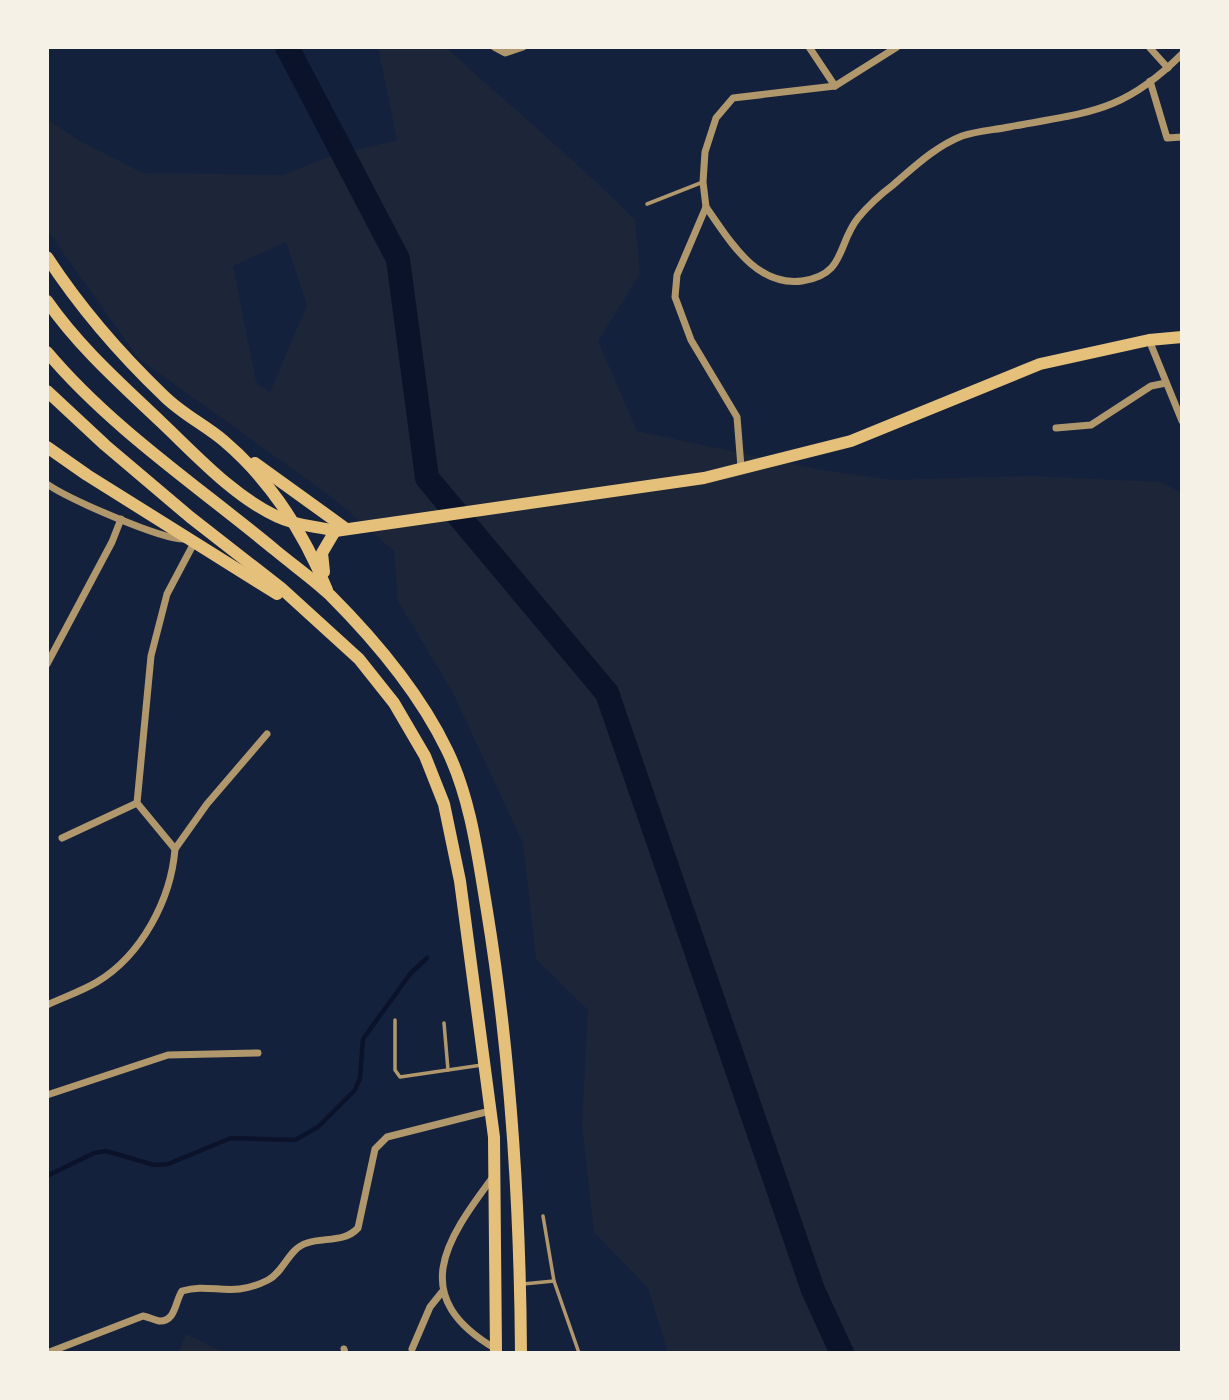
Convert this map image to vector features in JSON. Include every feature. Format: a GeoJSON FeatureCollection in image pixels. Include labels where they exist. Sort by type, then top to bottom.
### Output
{"type":"FeatureCollection","features":[{"type":"Feature","properties":{"kind":"main road"},"geometry":{"type":"LineString","coordinates":[[47,257],[96,327],[167,399],[342,529]]}},
{"type":"Feature","properties":{"kind":"main road"},"geometry":{"type":"LineString","coordinates":[[47,301],[69,333],[98,364],[189,448],[263,510],[294,524],[342,529],[704,478],[851,441],[1040,364],[1149,340],[1182,337]]}},
{"type":"Feature","properties":{"kind":"main road"},"geometry":{"type":"LineString","coordinates":[[47,352],[134,435],[328,593],[370,638],[433,723],[449,753],[468,810],[508,1057],[517,1168],[521,1353]]}},
{"type":"Feature","properties":{"kind":"main road"},"geometry":{"type":"LineString","coordinates":[[47,391],[190,517],[297,603],[359,659],[394,703],[425,757],[444,804],[460,881],[490,1111],[494,1175],[496,1351]]}},
{"type":"Feature","properties":{"kind":"main road"},"geometry":{"type":"LineString","coordinates":[[224,442],[282,503],[315,561],[328,593]]}},
{"type":"Feature","properties":{"kind":"main road"},"geometry":{"type":"LineString","coordinates":[[47,447],[190,541],[297,603]]}},
{"type":"Feature","properties":{"kind":"main road"},"geometry":{"type":"LineString","coordinates":[[328,593],[322,553],[342,529]]}},
{"type":"Feature","properties":{"kind":"street"},"geometry":{"type":"LineString","coordinates":[[494,47],[505,53],[523,47]]}},
{"type":"Feature","properties":{"kind":"street"},"geometry":{"type":"LineString","coordinates":[[809,47],[835,86]]}},
{"type":"Feature","properties":{"kind":"street"},"geometry":{"type":"LineString","coordinates":[[897,47],[835,86],[733,98],[716,118],[705,152],[703,182],[706,207],[741,257],[757,270],[799,282],[821,276],[841,255],[857,219],[888,189],[943,145],[964,135],[1086,114],[1115,104],[1168,68],[1182,54]]}},
{"type":"Feature","properties":{"kind":"street"},"geometry":{"type":"LineString","coordinates":[[1149,47],[1168,68]]}},
{"type":"Feature","properties":{"kind":"street"},"geometry":{"type":"LineString","coordinates":[[1150,81],[1167,138],[1182,136]]}},
{"type":"Feature","properties":{"kind":"street"},"geometry":{"type":"LineString","coordinates":[[706,207],[677,275],[675,297],[691,340],[737,418],[741,467]]}},
{"type":"Feature","properties":{"kind":"street"},"geometry":{"type":"LineString","coordinates":[[1149,340],[1182,421]]}},
{"type":"Feature","properties":{"kind":"street"},"geometry":{"type":"LineString","coordinates":[[1056,428],[1091,425],[1151,386],[1166,383]]}},
{"type":"Feature","properties":{"kind":"street"},"geometry":{"type":"LineString","coordinates":[[48,488],[161,536],[190,541],[167,594],[151,656],[137,803],[175,849]]}},
{"type":"Feature","properties":{"kind":"street"},"geometry":{"type":"LineString","coordinates":[[47,664],[112,542],[121,519]]}},
{"type":"Feature","properties":{"kind":"street"},"geometry":{"type":"LineString","coordinates":[[47,1005],[99,981],[128,955],[155,918],[173,875],[175,849],[207,804],[267,734]]}},
{"type":"Feature","properties":{"kind":"street"},"geometry":{"type":"LineString","coordinates":[[62,838],[137,803]]}},
{"type":"Feature","properties":{"kind":"street"},"geometry":{"type":"LineString","coordinates":[[47,1095],[168,1055],[258,1053]]}},
{"type":"Feature","properties":{"kind":"street"},"geometry":{"type":"LineString","coordinates":[[47,1353],[143,1316],[159,1321],[167,1320],[173,1315],[182,1291],[242,1291],[268,1280],[307,1243],[330,1241],[349,1235],[358,1228],[375,1149],[387,1137],[490,1111]]}},
{"type":"Feature","properties":{"kind":"street"},"geometry":{"type":"LineString","coordinates":[[494,1175],[451,1239],[440,1276],[442,1292],[465,1324],[480,1340],[496,1351]]}},
{"type":"Feature","properties":{"kind":"street"},"geometry":{"type":"LineString","coordinates":[[412,1349],[430,1307],[442,1292]]}},
{"type":"Feature","properties":{"kind":"lane"},"geometry":{"type":"LineString","coordinates":[[647,204],[703,182]]}},
{"type":"Feature","properties":{"kind":"lane"},"geometry":{"type":"LineString","coordinates":[[395,1020],[395,1070],[400,1077],[484,1065]]}},
{"type":"Feature","properties":{"kind":"lane"},"geometry":{"type":"LineString","coordinates":[[444,1023],[448,1070]]}},
{"type":"Feature","properties":{"kind":"lane"},"geometry":{"type":"LineString","coordinates":[[542,1216],[554,1281],[579,1353]]}},
{"type":"Feature","properties":{"kind":"lane"},"geometry":{"type":"LineString","coordinates":[[521,1284],[554,1281]]}},
{"type":"Feature","properties":{"kind":"shaded area"},"geometry":{"type":"Polygon","coordinates":[[[378,47],[446,47],[635,220],[640,274],[598,341],[637,431],[821,470],[892,480],[1030,476],[1161,482],[1182,493],[1182,1353],[668,1353],[648,1288],[594,1232],[582,1124],[588,1010],[536,959],[523,843],[453,693],[398,601],[394,551],[333,498],[139,359],[47,230],[47,119],[80,141],[143,173],[283,175],[325,158],[397,140],[378,47]],[[286,242],[233,266],[256,382],[270,392],[307,305],[286,242]]]}},
{"type":"Feature","properties":{"kind":"shaded area"},"geometry":{"type":"Polygon","coordinates":[[[186,1334],[225,1353],[178,1353],[186,1334]]]}},
{"type":"Feature","properties":{"kind":"waterway"},"geometry":{"type":"LineString","coordinates":[[287,47],[398,259],[427,478],[607,693],[813,1290],[842,1353]]}},
{"type":"Feature","properties":{"kind":"waterway"},"geometry":{"type":"LineString","coordinates":[[47,1176],[94,1153],[106,1151],[154,1165],[168,1164],[231,1138],[295,1140],[318,1127],[355,1090],[360,1078],[363,1039],[410,974],[427,958]]}}]}
